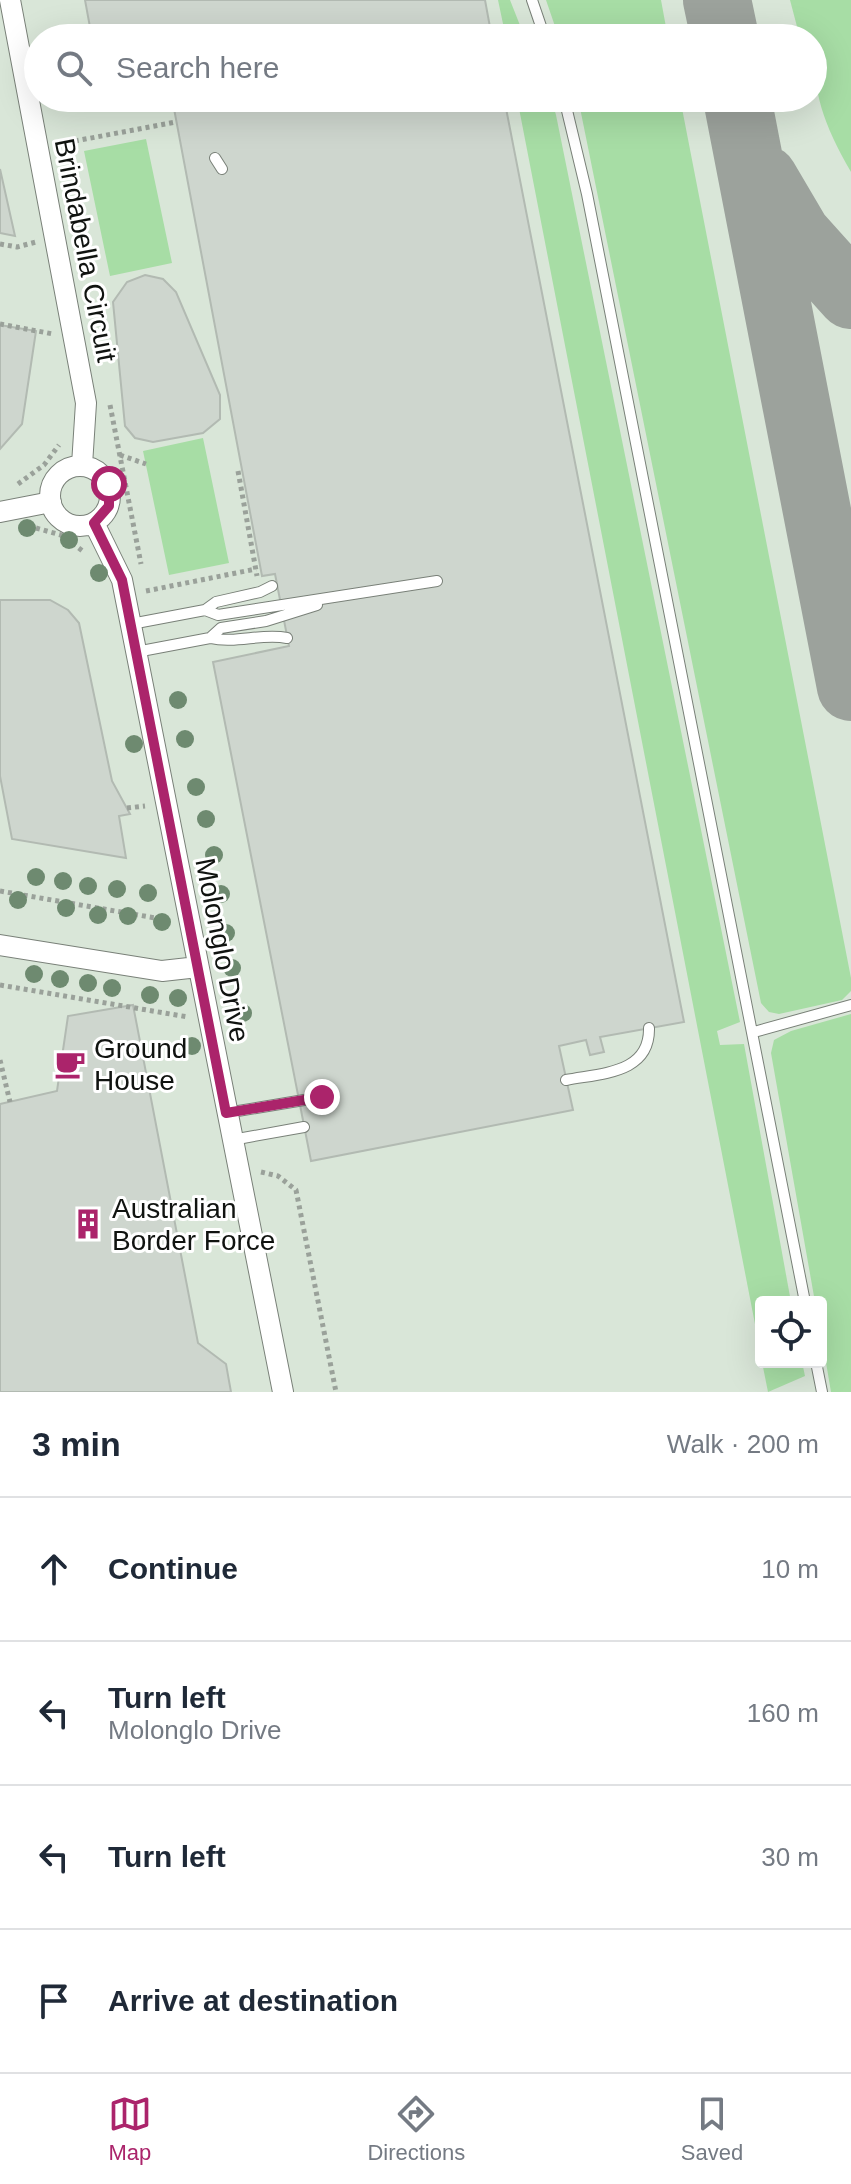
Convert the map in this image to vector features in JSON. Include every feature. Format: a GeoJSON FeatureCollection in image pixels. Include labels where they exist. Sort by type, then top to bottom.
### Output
{"type":"FeatureCollection","features":[{"type":"Feature","properties":{"kind":"street","name":"Brindabella Circuit"},"geometry":{"type":"LineString","coordinates":[[10,0],[24,74]]}},
{"type":"Feature","properties":{"kind":"street","name":"Brindabella Circuit"},"geometry":{"type":"LineString","coordinates":[[31,112],[86,403],[82,465]]}},
{"type":"Feature","properties":{"kind":"street"},"geometry":{"type":"LineString","coordinates":[[82,465],[102,474],[111,495],[109,506],[94,523],[69,524],[56,514],[51,502],[53,483],[60,473],[82,465]]}},
{"type":"Feature","properties":{"kind":"street"},"geometry":{"type":"LineString","coordinates":[[0,512],[51,502]]}},
{"type":"Feature","properties":{"kind":"street","name":"Molonglo Drive"},"geometry":{"type":"LineString","coordinates":[[94,523],[122,580],[283,1392]]}},
{"type":"Feature","properties":{"kind":"street"},"geometry":{"type":"LineString","coordinates":[[0,945],[162,971],[198,967]]}},
{"type":"Feature","properties":{"kind":"lane"},"geometry":{"type":"LineString","coordinates":[[532,0],[540,24]]}},
{"type":"Feature","properties":{"kind":"lane"},"geometry":{"type":"LineString","coordinates":[[567,112],[587,194],[804,1296]]}},
{"type":"Feature","properties":{"kind":"lane"},"geometry":{"type":"LineString","coordinates":[[215,158],[222,169]]}},
{"type":"Feature","properties":{"kind":"lane"},"geometry":{"type":"LineString","coordinates":[[205,610],[218,615],[437,581]]}},
{"type":"Feature","properties":{"kind":"lane"},"geometry":{"type":"LineString","coordinates":[[131,624],[205,610],[216,602],[260,592],[272,586]]}},
{"type":"Feature","properties":{"kind":"lane"},"geometry":{"type":"LineString","coordinates":[[210,638],[221,628],[266,621],[334,599]]}},
{"type":"Feature","properties":{"kind":"lane"},"geometry":{"type":"LineString","coordinates":[[136,652],[210,638],[224,641],[268,634],[287,638]]}},
{"type":"Feature","properties":{"kind":"lane"},"geometry":{"type":"LineString","coordinates":[[754,1032],[851,1005]]}},
{"type":"Feature","properties":{"kind":"lane"},"geometry":{"type":"LineString","coordinates":[[566,1080],[634,1065],[648,1048],[649,1028]]}},
{"type":"Feature","properties":{"kind":"lane"},"geometry":{"type":"LineString","coordinates":[[226,1113],[322,1097]]}},
{"type":"Feature","properties":{"kind":"lane"},"geometry":{"type":"LineString","coordinates":[[232,1140],[304,1127]]}},
{"type":"Feature","properties":{"kind":"lane"},"geometry":{"type":"LineString","coordinates":[[817,1368],[822,1392]]}},
{"type":"Feature","properties":{"kind":"path"},"geometry":{"type":"LineString","coordinates":[[59,144],[176,122]]}},
{"type":"Feature","properties":{"kind":"path"},"geometry":{"type":"LineString","coordinates":[[0,244],[17,247],[41,241]]}},
{"type":"Feature","properties":{"kind":"path"},"geometry":{"type":"LineString","coordinates":[[0,324],[58,335]]}},
{"type":"Feature","properties":{"kind":"path"},"geometry":{"type":"LineString","coordinates":[[5,490],[27,480],[44,465],[61,439]]}},
{"type":"Feature","properties":{"kind":"path"},"geometry":{"type":"LineString","coordinates":[[119,454],[146,464]]}},
{"type":"Feature","properties":{"kind":"path"},"geometry":{"type":"LineString","coordinates":[[238,471],[260,592]]}},
{"type":"Feature","properties":{"kind":"path"},"geometry":{"type":"LineString","coordinates":[[20,527],[61,535],[86,554]]}},
{"type":"Feature","properties":{"kind":"path"},"geometry":{"type":"LineString","coordinates":[[146,591],[256,569]]}},
{"type":"Feature","properties":{"kind":"path"},"geometry":{"type":"LineString","coordinates":[[127,808],[146,806]]}},
{"type":"Feature","properties":{"kind":"path"},"geometry":{"type":"LineString","coordinates":[[0,891],[168,920]]}},
{"type":"Feature","properties":{"kind":"path"},"geometry":{"type":"LineString","coordinates":[[0,985],[188,1017]]}},
{"type":"Feature","properties":{"kind":"path"},"geometry":{"type":"LineString","coordinates":[[0,1060],[10,1102]]}},
{"type":"Feature","properties":{"kind":"path"},"geometry":{"type":"LineString","coordinates":[[258,1172],[278,1176],[296,1190],[336,1392]]}},
{"type":"Feature","properties":{"kind":"shaded area"},"geometry":{"type":"Polygon","coordinates":[[[0,0],[851,0],[851,1392],[0,1392],[0,0]]]}},
{"type":"Feature","properties":{"kind":"green space"},"geometry":{"type":"Polygon","coordinates":[[[498,0],[510,0],[519,24],[503,24],[498,0]]]}},
{"type":"Feature","properties":{"kind":"green space"},"geometry":{"type":"Polygon","coordinates":[[[546,0],[661,0],[665,24],[554,24],[546,0]]]}},
{"type":"Feature","properties":{"kind":"green space"},"geometry":{"type":"Polygon","coordinates":[[[790,0],[851,0],[851,172],[823,112],[827,112],[827,24],[796,24],[790,0]]]}},
{"type":"Feature","properties":{"kind":"green space"},"geometry":{"type":"Polygon","coordinates":[[[520,112],[555,112],[556,115],[740,1022],[717,1031],[720,1045],[744,1044],[790,1296],[755,1296],[755,1324],[520,112]]]}},
{"type":"Feature","properties":{"kind":"green space"},"geometry":{"type":"Polygon","coordinates":[[[581,112],[683,112],[851,978],[851,991],[842,1000],[779,1014],[769,1012],[761,1003],[581,112]]]}},
{"type":"Feature","properties":{"kind":"green space"},"geometry":{"type":"Polygon","coordinates":[[[146,139],[172,263],[110,276],[84,151],[146,139]]]}},
{"type":"Feature","properties":{"kind":"green space"},"geometry":{"type":"Polygon","coordinates":[[[203,438],[229,563],[169,575],[143,451],[203,438]]]}},
{"type":"Feature","properties":{"kind":"green space"},"geometry":{"type":"Polygon","coordinates":[[[851,1014],[851,1392],[831,1392],[827,1368],[827,1296],[814,1296],[771,1053],[774,1040],[791,1031],[851,1014]]]}},
{"type":"Feature","properties":{"kind":"green space"},"geometry":{"type":"Polygon","coordinates":[[[763,1368],[803,1368],[805,1376],[768,1392],[763,1368]]]}},
{"type":"Feature","properties":{"kind":"building"},"geometry":{"type":"Polygon","coordinates":[[[85,0],[485,0],[489,24],[89,24],[85,0]]]}},
{"type":"Feature","properties":{"kind":"building"},"geometry":{"type":"Polygon","coordinates":[[[175,112],[507,112],[684,1022],[600,1037],[604,1052],[590,1055],[586,1040],[559,1046],[573,1110],[311,1161],[213,662],[289,646],[275,574],[262,576],[175,112]]]}},
{"type":"Feature","properties":{"kind":"building"},"geometry":{"type":"Polygon","coordinates":[[[0,169],[15,236],[0,233],[0,169]]]}},
{"type":"Feature","properties":{"kind":"building"},"geometry":{"type":"Polygon","coordinates":[[[145,275],[163,279],[176,292],[220,395],[220,419],[203,433],[153,442],[135,438],[125,426],[113,302],[127,282],[145,275]]]}},
{"type":"Feature","properties":{"kind":"building"},"geometry":{"type":"Polygon","coordinates":[[[0,325],[36,331],[22,424],[0,449],[0,325]]]}},
{"type":"Feature","properties":{"kind":"building"},"geometry":{"type":"Polygon","coordinates":[[[0,600],[50,600],[68,610],[79,623],[112,781],[130,814],[119,816],[126,858],[12,839],[0,776],[0,600]]]}},
{"type":"Feature","properties":{"kind":"building","name":"Australian Border Force"},"geometry":{"type":"Polygon","coordinates":[[[133,1005],[198,1343],[226,1364],[231,1392],[0,1392],[0,1104],[57,1091],[68,1016],[133,1005]]]}},
{"type":"Feature","properties":{"kind":"taxiway"},"geometry":{"type":"LineString","coordinates":[[717,0],[722,24]]}},
{"type":"Feature","properties":{"kind":"taxiway"},"geometry":{"type":"LineString","coordinates":[[740,112],[851,687]]}},
{"type":"Feature","properties":{"kind":"taxiway"},"geometry":{"type":"LineString","coordinates":[[764,179],[797,235],[851,295]]}},
{"type":"Feature","properties":{"kind":"place","name":"Ground House"},"geometry":{"type":"Point","coordinates":[70,1064]}},
{"type":"Feature","properties":{"kind":"place","name":"Australian Border Force"},"geometry":{"type":"Point","coordinates":[88,1224]}},
{"type":"Feature","properties":{"kind":"route"},"geometry":{"type":"LineString","coordinates":[[109,484],[109,506],[94,523],[122,580],[226,1113],[322,1097]]}}]}
